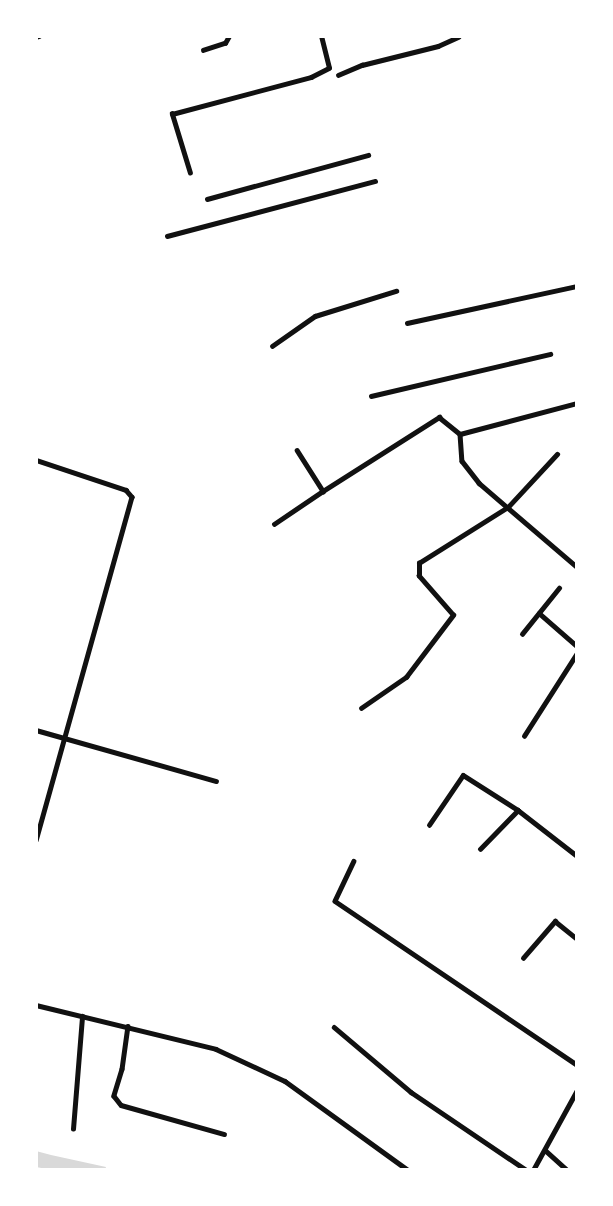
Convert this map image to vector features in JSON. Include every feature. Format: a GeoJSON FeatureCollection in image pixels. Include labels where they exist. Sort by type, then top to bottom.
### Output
{"type":"FeatureCollection","features":[{"type":"Feature","properties":{"kind":"street"},"geometry":{"type":"LineString","coordinates":[[203,50],[225,43],[229,36]]}},
{"type":"Feature","properties":{"kind":"street"},"geometry":{"type":"LineString","coordinates":[[190,173],[172,114],[311,77],[329,68],[321,36]]}},
{"type":"Feature","properties":{"kind":"street"},"geometry":{"type":"LineString","coordinates":[[338,75],[362,65],[438,46],[458,37]]}},
{"type":"Feature","properties":{"kind":"street"},"geometry":{"type":"LineString","coordinates":[[207,200],[368,155]]}},
{"type":"Feature","properties":{"kind":"street"},"geometry":{"type":"LineString","coordinates":[[166,236],[375,181]]}},
{"type":"Feature","properties":{"kind":"street"},"geometry":{"type":"LineString","coordinates":[[407,323],[577,286]]}},
{"type":"Feature","properties":{"kind":"street"},"geometry":{"type":"LineString","coordinates":[[272,346],[315,316],[396,291]]}},
{"type":"Feature","properties":{"kind":"street"},"geometry":{"type":"LineString","coordinates":[[371,396],[550,354]]}},
{"type":"Feature","properties":{"kind":"street"},"geometry":{"type":"LineString","coordinates":[[460,434],[577,403]]}},
{"type":"Feature","properties":{"kind":"street"},"geometry":{"type":"LineString","coordinates":[[274,524],[322,490],[440,417],[460,434],[462,461],[479,483],[577,567]]}},
{"type":"Feature","properties":{"kind":"street"},"geometry":{"type":"LineString","coordinates":[[297,450],[322,490]]}},
{"type":"Feature","properties":{"kind":"street"},"geometry":{"type":"LineString","coordinates":[[361,708],[406,677],[453,615],[419,576],[419,563],[508,507],[557,454]]}},
{"type":"Feature","properties":{"kind":"street"},"geometry":{"type":"LineString","coordinates":[[36,460],[126,490],[132,497],[36,840]]}},
{"type":"Feature","properties":{"kind":"street"},"geometry":{"type":"LineString","coordinates":[[522,634],[559,588]]}},
{"type":"Feature","properties":{"kind":"street"},"geometry":{"type":"LineString","coordinates":[[539,613],[577,646]]}},
{"type":"Feature","properties":{"kind":"street"},"geometry":{"type":"LineString","coordinates":[[524,736],[577,653]]}},
{"type":"Feature","properties":{"kind":"street"},"geometry":{"type":"LineString","coordinates":[[36,730],[216,781]]}},
{"type":"Feature","properties":{"kind":"street"},"geometry":{"type":"LineString","coordinates":[[429,825],[463,775],[518,810],[577,856]]}},
{"type":"Feature","properties":{"kind":"street"},"geometry":{"type":"LineString","coordinates":[[480,849],[518,810]]}},
{"type":"Feature","properties":{"kind":"street"},"geometry":{"type":"LineString","coordinates":[[354,861],[335,901],[577,1065]]}},
{"type":"Feature","properties":{"kind":"street"},"geometry":{"type":"LineString","coordinates":[[523,958],[555,921],[577,939]]}},
{"type":"Feature","properties":{"kind":"street"},"geometry":{"type":"LineString","coordinates":[[36,1005],[216,1049],[285,1081],[408,1170]]}},
{"type":"Feature","properties":{"kind":"street"},"geometry":{"type":"LineString","coordinates":[[73,1129],[82,1016]]}},
{"type":"Feature","properties":{"kind":"street"},"geometry":{"type":"LineString","coordinates":[[128,1026],[122,1069],[114,1096],[121,1105],[224,1134]]}},
{"type":"Feature","properties":{"kind":"street"},"geometry":{"type":"LineString","coordinates":[[334,1027],[411,1092],[526,1170]]}},
{"type":"Feature","properties":{"kind":"street"},"geometry":{"type":"LineString","coordinates":[[533,1170],[577,1090]]}},
{"type":"Feature","properties":{"kind":"street"},"geometry":{"type":"LineString","coordinates":[[545,1150],[567,1170]]}},
{"type":"Feature","properties":{"kind":"shaded area"},"geometry":{"type":"Polygon","coordinates":[[[36,1151],[106,1167],[105,1170],[52,1170],[36,1167],[36,1151]]]}}]}
